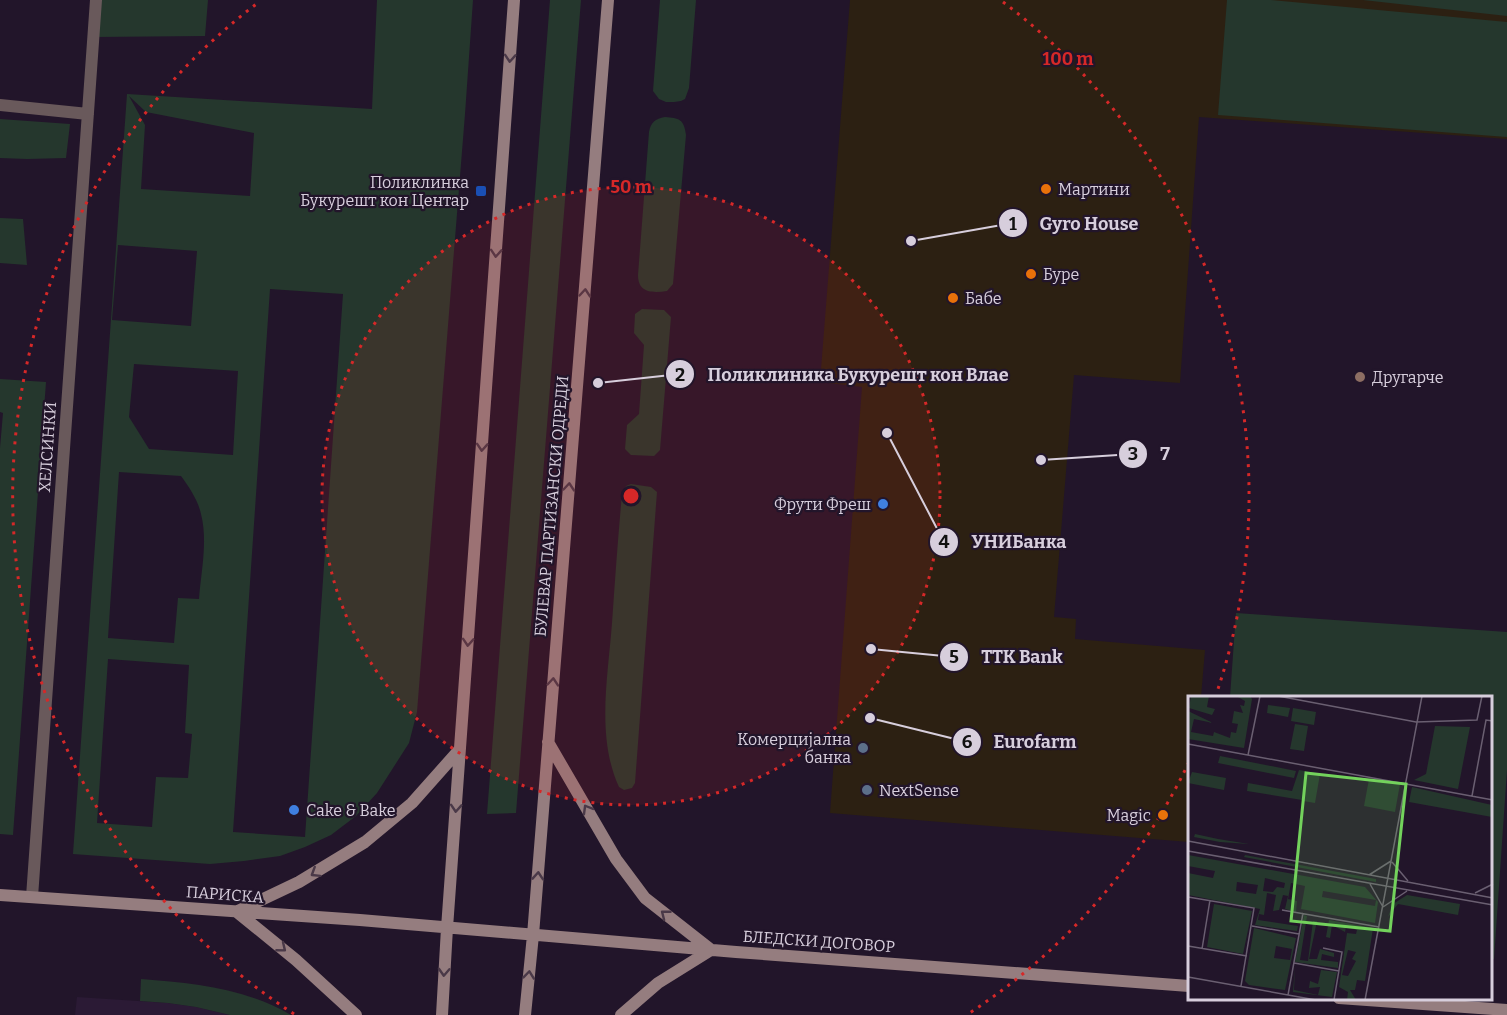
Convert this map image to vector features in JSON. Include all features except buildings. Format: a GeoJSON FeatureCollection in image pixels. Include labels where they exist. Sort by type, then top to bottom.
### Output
{"type":"FeatureCollection","features":[{"type":"Feature","properties":{"kind":"street","name":"ХЕЛСИНКИ"},"geometry":{"type":"LineString","coordinates":[[32,897],[96,0]]}},
{"type":"Feature","properties":{"kind":"street"},"geometry":{"type":"LineString","coordinates":[[442,1015],[514,0]]}},
{"type":"Feature","properties":{"kind":"street","name":"БУЛЕВАР ПАРТИЗАНСКИ ОДРЕДИ"},"geometry":{"type":"LineString","coordinates":[[525,1015],[608,0]]}},
{"type":"Feature","properties":{"kind":"street"},"geometry":{"type":"LineString","coordinates":[[0,105],[88,114]]}},
{"type":"Feature","properties":{"kind":"street"},"geometry":{"type":"LineString","coordinates":[[548,742],[616,859],[645,898],[711,950],[658,983],[621,1015]]}},
{"type":"Feature","properties":{"kind":"street"},"geometry":{"type":"LineString","coordinates":[[356,1015],[296,960],[237,912],[299,882],[365,842],[412,803],[460,749]]}},
{"type":"Feature","properties":{"kind":"street","name":"ПАРИСКА"},"geometry":{"type":"LineString","coordinates":[[0,895],[447,928]]}},
{"type":"Feature","properties":{"kind":"street","name":"БЛЕДСКИ ДОГОВОР"},"geometry":{"type":"LineString","coordinates":[[447,928],[1188,986]]}},
{"type":"Feature","properties":{"kind":"street"},"geometry":{"type":"LineString","coordinates":[[1353,1000],[1507,1010]]}},
{"type":"Feature","properties":{"kind":"shaded area"},"geometry":{"type":"Polygon","coordinates":[[[850,0],[1507,0],[1507,139],[1199,117],[1180,383],[1074,375],[1054,617],[1076,619],[1075,639],[1205,650],[1201,696],[1188,696],[1188,842],[830,813],[862,387],[820,382],[850,0]]]}},
{"type":"Feature","properties":{"kind":"shaded area"},"geometry":{"type":"Polygon","coordinates":[[[77,997],[168,1003],[230,1015],[75,1015],[77,997]]]}},
{"type":"Feature","properties":{"kind":"green space"},"geometry":{"type":"Polygon","coordinates":[[[100,0],[208,0],[205,36],[93,37],[100,0]]]}},
{"type":"Feature","properties":{"kind":"green space"},"geometry":{"type":"Polygon","coordinates":[[[377,0],[473,0],[417,712],[409,743],[377,793],[356,816],[331,835],[280,856],[210,864],[73,854],[127,94],[372,109],[377,0]],[[129,96],[145,125],[141,189],[250,196],[254,133],[146,112],[129,96]],[[118,245],[112,320],[191,326],[197,251],[118,245]],[[270,289],[233,832],[305,837],[343,294],[270,289]],[[134,364],[129,417],[149,449],[233,455],[238,371],[134,364]],[[119,472],[108,638],[174,643],[178,598],[199,599],[204,546],[203,524],[198,504],[181,476],[119,472]],[[108,659],[97,823],[152,827],[156,777],[188,778],[192,734],[185,733],[189,665],[108,659]]]}},
{"type":"Feature","properties":{"kind":"green space"},"geometry":{"type":"Polygon","coordinates":[[[550,0],[581,0],[516,813],[487,814],[550,0]]]}},
{"type":"Feature","properties":{"kind":"green space"},"geometry":{"type":"Polygon","coordinates":[[[660,0],[696,0],[689,88],[685,99],[681,101],[666,102],[659,99],[653,91],[660,0]]]}},
{"type":"Feature","properties":{"kind":"green space"},"geometry":{"type":"Polygon","coordinates":[[[1227,0],[1271,0],[1507,22],[1507,137],[1218,115],[1227,0]]]}},
{"type":"Feature","properties":{"kind":"green space"},"geometry":{"type":"Polygon","coordinates":[[[1363,0],[1507,0],[1507,16],[1363,0]]]}},
{"type":"Feature","properties":{"kind":"green space"},"geometry":{"type":"Polygon","coordinates":[[[665,117],[680,120],[686,135],[673,284],[667,291],[651,292],[640,285],[638,275],[649,132],[654,122],[665,117]]]}},
{"type":"Feature","properties":{"kind":"green space"},"geometry":{"type":"Polygon","coordinates":[[[0,119],[70,124],[66,158],[0,158],[0,119]]]}},
{"type":"Feature","properties":{"kind":"green space"},"geometry":{"type":"Polygon","coordinates":[[[0,218],[23,219],[27,265],[0,263],[0,218]]]}},
{"type":"Feature","properties":{"kind":"green space"},"geometry":{"type":"Polygon","coordinates":[[[642,309],[664,310],[671,317],[660,450],[654,456],[631,455],[625,449],[627,425],[639,414],[644,345],[634,333],[635,314],[642,309]]]}},
{"type":"Feature","properties":{"kind":"green space"},"geometry":{"type":"Polygon","coordinates":[[[0,379],[46,382],[13,835],[0,834],[0,448],[3,413],[0,412],[0,379]]]}},
{"type":"Feature","properties":{"kind":"green space"},"geometry":{"type":"Polygon","coordinates":[[[631,484],[651,487],[657,492],[635,783],[632,788],[624,790],[619,787],[612,768],[605,706],[622,494],[626,486],[631,484]]]}},
{"type":"Feature","properties":{"kind":"green space"},"geometry":{"type":"Polygon","coordinates":[[[1236,613],[1507,632],[1507,770],[1494,959],[1492,958],[1492,696],[1230,696],[1236,613]]]}},
{"type":"Feature","properties":{"kind":"green space"},"geometry":{"type":"Polygon","coordinates":[[[141,979],[218,988],[256,999],[291,1015],[230,1015],[196,1007],[140,1001],[141,979]]]}},
{"type":"Feature","properties":{"kind":"place","name":"Мартини"},"geometry":{"type":"Point","coordinates":[1046,189]}},
{"type":"Feature","properties":{"kind":"place","name":"Поликлинка Букурешт кон Центар"},"geometry":{"type":"Point","coordinates":[481,191]}},
{"type":"Feature","properties":{"kind":"place","name":"Gyro House"},"geometry":{"type":"Point","coordinates":[911,241]}},
{"type":"Feature","properties":{"kind":"place","name":"Буре"},"geometry":{"type":"Point","coordinates":[1031,274]}},
{"type":"Feature","properties":{"kind":"place","name":"Бабе"},"geometry":{"type":"Point","coordinates":[953,298]}},
{"type":"Feature","properties":{"kind":"place","name":"Другарче"},"geometry":{"type":"Point","coordinates":[1360,377]}},
{"type":"Feature","properties":{"kind":"place","name":"Поликлиника Букурешт кон Влае"},"geometry":{"type":"Point","coordinates":[598,383]}},
{"type":"Feature","properties":{"kind":"place","name":"УНИБанка"},"geometry":{"type":"Point","coordinates":[887,433]}},
{"type":"Feature","properties":{"kind":"place","name":"7"},"geometry":{"type":"Point","coordinates":[1041,460]}},
{"type":"Feature","properties":{"kind":"place","name":"Фрути Фреш"},"geometry":{"type":"Point","coordinates":[883,504]}},
{"type":"Feature","properties":{"kind":"place","name":"TTK Bank"},"geometry":{"type":"Point","coordinates":[871,649]}},
{"type":"Feature","properties":{"kind":"place","name":"Eurofarm"},"geometry":{"type":"Point","coordinates":[870,718]}},
{"type":"Feature","properties":{"kind":"place","name":"Комерцијална банка"},"geometry":{"type":"Point","coordinates":[863,748]}},
{"type":"Feature","properties":{"kind":"place","name":"NextSense"},"geometry":{"type":"Point","coordinates":[867,790]}},
{"type":"Feature","properties":{"kind":"place","name":"Cake & Bake"},"geometry":{"type":"Point","coordinates":[294,810]}},
{"type":"Feature","properties":{"kind":"place","name":"Magic"},"geometry":{"type":"Point","coordinates":[1163,815]}}]}
